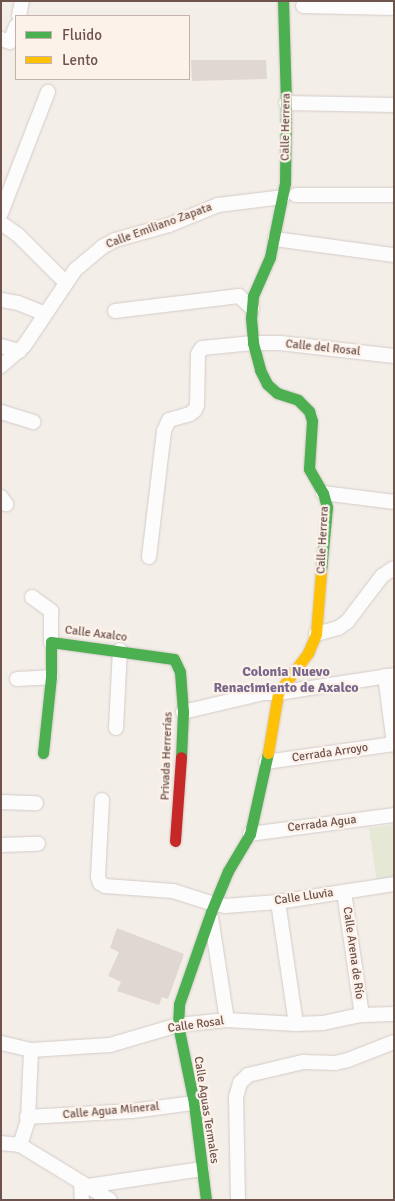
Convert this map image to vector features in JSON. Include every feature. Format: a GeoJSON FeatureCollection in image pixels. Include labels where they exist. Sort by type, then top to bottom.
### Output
{"type":"FeatureCollection","features":[{"type":"Feature","properties":{"kind":"street"},"geometry":{"type":"LineString","coordinates":[[19,15],[22,1]]}},
{"type":"Feature","properties":{"kind":"street","name":"Calle Herrera"},"geometry":{"type":"LineString","coordinates":[[178,1025],[179,1004],[212,908],[228,871],[250,834],[266,762],[278,693],[308,654],[316,634],[327,507],[323,492],[309,469],[312,420],[309,411],[298,400],[277,393],[267,384],[260,370],[253,343],[253,296],[270,257],[289,196],[283,1]]}},
{"type":"Feature","properties":{"kind":"street"},"geometry":{"type":"LineString","coordinates":[[303,6],[394,8]]}},
{"type":"Feature","properties":{"kind":"street"},"geometry":{"type":"LineString","coordinates":[[1,39],[10,42],[15,29]]}},
{"type":"Feature","properties":{"kind":"street"},"geometry":{"type":"LineString","coordinates":[[1,213],[48,92]]}},
{"type":"Feature","properties":{"kind":"street"},"geometry":{"type":"LineString","coordinates":[[286,103],[394,105]]}},
{"type":"Feature","properties":{"kind":"street","name":"Calle Emiliano Zapata"},"geometry":{"type":"LineString","coordinates":[[1,366],[19,351],[66,283],[85,261],[115,240],[169,225],[218,205],[289,196],[394,196]]}},
{"type":"Feature","properties":{"kind":"street"},"geometry":{"type":"LineString","coordinates":[[1,224],[17,234],[66,283]]}},
{"type":"Feature","properties":{"kind":"street"},"geometry":{"type":"LineString","coordinates":[[275,238],[394,255]]}},
{"type":"Feature","properties":{"kind":"street"},"geometry":{"type":"LineString","coordinates":[[114,311],[238,296],[252,308]]}},
{"type":"Feature","properties":{"kind":"street"},"geometry":{"type":"LineString","coordinates":[[1,300],[18,303],[45,314]]}},
{"type":"Feature","properties":{"kind":"street","name":"Calle del Rosal"},"geometry":{"type":"LineString","coordinates":[[149,557],[164,431],[169,420],[190,414],[197,405],[198,354],[206,347],[280,343],[394,356]]}},
{"type":"Feature","properties":{"kind":"street"},"geometry":{"type":"LineString","coordinates":[[1,346],[19,351]]}},
{"type":"Feature","properties":{"kind":"street"},"geometry":{"type":"LineString","coordinates":[[1,412],[32,422]]}},
{"type":"Feature","properties":{"kind":"street"},"geometry":{"type":"LineString","coordinates":[[323,492],[394,502]]}},
{"type":"Feature","properties":{"kind":"street"},"geometry":{"type":"LineString","coordinates":[[316,634],[338,628],[347,622],[382,576],[394,568]]}},
{"type":"Feature","properties":{"kind":"street"},"geometry":{"type":"LineString","coordinates":[[32,597],[51,611],[51,642]]}},
{"type":"Feature","properties":{"kind":"street","name":"Calle Axalco"},"geometry":{"type":"LineString","coordinates":[[43,753],[51,677],[51,642],[169,657],[174,660],[180,672]]}},
{"type":"Feature","properties":{"kind":"street"},"geometry":{"type":"LineString","coordinates":[[116,728],[120,650]]}},
{"type":"Feature","properties":{"kind":"street","name":"Privada Herrerías"},"geometry":{"type":"LineString","coordinates":[[175,841],[180,788],[183,712],[180,672]]}},
{"type":"Feature","properties":{"kind":"street"},"geometry":{"type":"LineString","coordinates":[[183,712],[264,692],[278,693],[389,676],[394,744]]}},
{"type":"Feature","properties":{"kind":"street"},"geometry":{"type":"LineString","coordinates":[[17,679],[51,677]]}},
{"type":"Feature","properties":{"kind":"street","name":"Cerrada Arroyo"},"geometry":{"type":"LineString","coordinates":[[266,762],[394,744]]}},
{"type":"Feature","properties":{"kind":"street","name":"Calle Lluvia"},"geometry":{"type":"LineString","coordinates":[[102,800],[98,878],[100,884],[105,886],[173,891],[212,908],[278,902],[394,884]]}},
{"type":"Feature","properties":{"kind":"street"},"geometry":{"type":"LineString","coordinates":[[1,802],[36,802]]}},
{"type":"Feature","properties":{"kind":"street","name":"Cerrada Agua"},"geometry":{"type":"LineString","coordinates":[[250,834],[394,815]]}},
{"type":"Feature","properties":{"kind":"street"},"geometry":{"type":"LineString","coordinates":[[1,845],[38,844]]}},
{"type":"Feature","properties":{"kind":"street","name":"Calle Arena de Río"},"geometry":{"type":"LineString","coordinates":[[344,892],[362,1015]]}},
{"type":"Feature","properties":{"kind":"street"},"geometry":{"type":"LineString","coordinates":[[278,902],[296,1024]]}},
{"type":"Feature","properties":{"kind":"street"},"geometry":{"type":"LineString","coordinates":[[212,908],[227,1020]]}},
{"type":"Feature","properties":{"kind":"street","name":"Calle Rosal"},"geometry":{"type":"LineString","coordinates":[[1,1043],[31,1050],[110,1045],[178,1025],[227,1020],[296,1024],[323,1023],[362,1015],[394,1014]]}},
{"type":"Feature","properties":{"kind":"street","name":"Calle Aguas Termales"},"geometry":{"type":"LineString","coordinates":[[178,1025],[194,1103],[206,1200]]}},
{"type":"Feature","properties":{"kind":"street"},"geometry":{"type":"LineString","coordinates":[[238,1200],[236,1097],[240,1083],[248,1075],[303,1062],[335,1063],[348,1060],[394,1042]]}},
{"type":"Feature","properties":{"kind":"street"},"geometry":{"type":"LineString","coordinates":[[20,1146],[27,1117],[31,1050]]}},
{"type":"Feature","properties":{"kind":"street","name":"Calle Agua Mineral"},"geometry":{"type":"LineString","coordinates":[[27,1117],[106,1113],[194,1103]]}},
{"type":"Feature","properties":{"kind":"street"},"geometry":{"type":"LineString","coordinates":[[1,1143],[20,1146],[110,1200]]}},
{"type":"Feature","properties":{"kind":"street"},"geometry":{"type":"LineString","coordinates":[[84,1184],[202,1169]]}},
{"type":"Feature","properties":{"kind":"street"},"geometry":{"type":"LineString","coordinates":[[82,1200],[84,1184]]}},
{"type":"Feature","properties":{"kind":"green space"},"geometry":{"type":"Polygon","coordinates":[[[394,825],[394,881],[377,883],[369,828],[394,825]]]}},
{"type":"Feature","properties":{"kind":"building"},"geometry":{"type":"Polygon","coordinates":[[[191,60],[266,60],[267,79],[192,81],[191,60]]]}},
{"type":"Feature","properties":{"kind":"building"},"geometry":{"type":"Polygon","coordinates":[[[117,928],[184,954],[168,999],[162,997],[159,1005],[117,991],[121,982],[108,976],[119,952],[110,948],[117,928]]]}},
{"type":"Feature","properties":{"kind":"traffic: fast"},"geometry":{"type":"LineString","coordinates":[[283,1],[286,103],[285,183],[270,257],[253,296],[251,318],[253,343],[260,370],[267,384],[277,393],[298,400],[309,411],[312,421],[309,469],[323,493],[327,507],[321,572]]}},
{"type":"Feature","properties":{"kind":"traffic: fast"},"geometry":{"type":"LineString","coordinates":[[43,753],[51,677],[51,642],[174,659],[180,672],[183,712],[181,757]]}},
{"type":"Feature","properties":{"kind":"traffic: fast"},"geometry":{"type":"LineString","coordinates":[[206,1200],[194,1103],[178,1025],[179,1004],[211,912],[228,871],[250,834],[268,753]]}},
{"type":"Feature","properties":{"kind":"traffic: slow"},"geometry":{"type":"LineString","coordinates":[[268,753],[278,693],[308,653],[316,634],[321,572]]}},
{"type":"Feature","properties":{"kind":"traffic: jam"},"geometry":{"type":"LineString","coordinates":[[175,841],[181,757]]}},
{"type":"Feature","properties":{"kind":"district","name":"Colonia Nuevo Renacimiento de Axalco"},"geometry":{"type":"Point","coordinates":[286,680]}}]}
